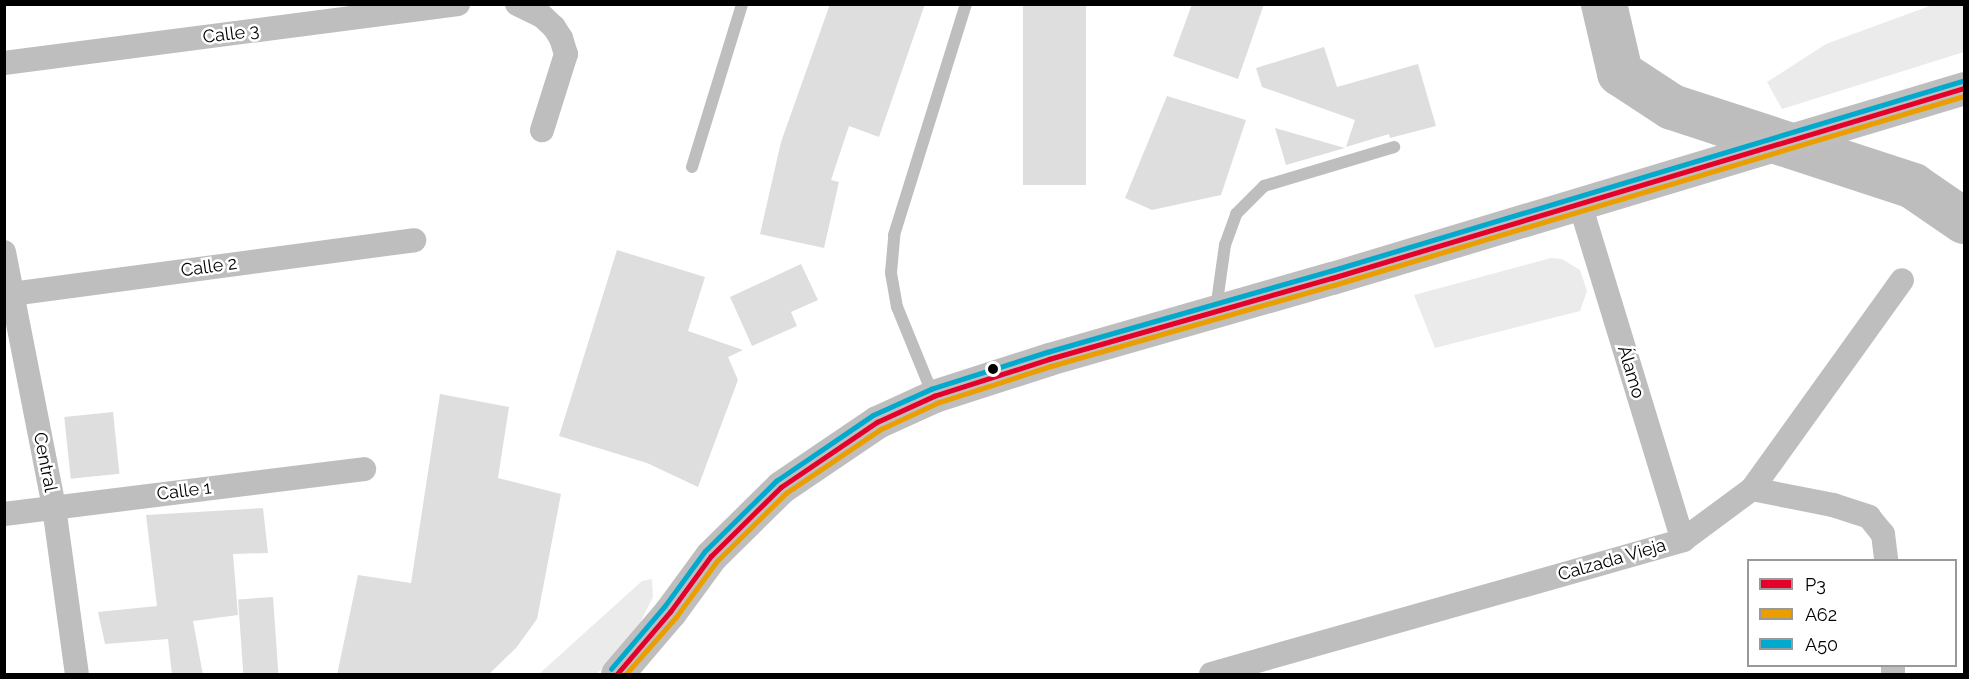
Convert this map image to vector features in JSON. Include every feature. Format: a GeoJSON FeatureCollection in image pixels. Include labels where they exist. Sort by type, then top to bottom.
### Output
{"type":"FeatureCollection","features":[{"type":"Feature","properties":{"kind":"main road"},"geometry":{"type":"LineString","coordinates":[[617,675],[670,612],[711,556],[781,487],[877,422],[934,396],[1965,88]]}},
{"type":"Feature","properties":{"kind":"main road"},"geometry":{"type":"LineString","coordinates":[[644,675],[670,612]]}},
{"type":"Feature","properties":{"kind":"street","name":"Calle 3"},"geometry":{"type":"LineString","coordinates":[[4,63],[458,4]]}},
{"type":"Feature","properties":{"kind":"street"},"geometry":{"type":"LineString","coordinates":[[518,4],[542,16],[554,27],[561,38],[566,54],[542,130]]}},
{"type":"Feature","properties":{"kind":"street","name":"Álamo"},"geometry":{"type":"LineString","coordinates":[[1580,204],[1683,540]]}},
{"type":"Feature","properties":{"kind":"street","name":"Calle 2"},"geometry":{"type":"LineString","coordinates":[[8,295],[414,240]]}},
{"type":"Feature","properties":{"kind":"street","name":"Central"},"geometry":{"type":"LineString","coordinates":[[4,252],[8,295],[54,507],[77,675]]}},
{"type":"Feature","properties":{"kind":"street","name":"Calzada Vieja"},"geometry":{"type":"LineString","coordinates":[[1211,675],[1683,540],[1752,489],[1902,280]]}},
{"type":"Feature","properties":{"kind":"street","name":"Calle 1"},"geometry":{"type":"LineString","coordinates":[[4,514],[364,469]]}},
{"type":"Feature","properties":{"kind":"street"},"geometry":{"type":"LineString","coordinates":[[1752,489],[1833,505],[1869,517],[1883,534],[1887,559]]}},
{"type":"Feature","properties":{"kind":"lane"},"geometry":{"type":"LineString","coordinates":[[692,167],[742,4]]}},
{"type":"Feature","properties":{"kind":"lane"},"geometry":{"type":"LineString","coordinates":[[934,396],[897,308],[891,273],[894,235],[966,4]]}},
{"type":"Feature","properties":{"kind":"lane"},"geometry":{"type":"LineString","coordinates":[[1216,310],[1225,245],[1236,214],[1264,186],[1394,147]]}},
{"type":"Feature","properties":{"kind":"shaded area"},"geometry":{"type":"Polygon","coordinates":[[[1935,4],[1964,5],[1964,52],[1782,109],[1767,82],[1826,44],[1935,4]]]}},
{"type":"Feature","properties":{"kind":"shaded area"},"geometry":{"type":"Polygon","coordinates":[[[1551,258],[1562,259],[1580,270],[1587,291],[1580,311],[1435,348],[1414,295],[1551,258]]]}},
{"type":"Feature","properties":{"kind":"shaded area"},"geometry":{"type":"Polygon","coordinates":[[[652,579],[653,597],[639,625],[597,674],[539,674],[642,581],[652,579]]]}},
{"type":"Feature","properties":{"kind":"building"},"geometry":{"type":"Polygon","coordinates":[[[830,4],[925,4],[879,137],[849,126],[831,180],[839,182],[824,248],[760,234],[781,142],[830,4]]]}},
{"type":"Feature","properties":{"kind":"building"},"geometry":{"type":"Polygon","coordinates":[[[1023,4],[1086,4],[1086,185],[1023,185],[1023,4]]]}},
{"type":"Feature","properties":{"kind":"building"},"geometry":{"type":"Polygon","coordinates":[[[1192,4],[1264,4],[1238,79],[1173,56],[1192,4]]]}},
{"type":"Feature","properties":{"kind":"building"},"geometry":{"type":"Polygon","coordinates":[[[1324,47],[1337,87],[1418,64],[1436,126],[1390,138],[1389,134],[1346,147],[1355,120],[1262,87],[1256,68],[1324,47]]]}},
{"type":"Feature","properties":{"kind":"building"},"geometry":{"type":"Polygon","coordinates":[[[1167,96],[1246,120],[1221,195],[1152,210],[1125,198],[1167,96]]]}},
{"type":"Feature","properties":{"kind":"building"},"geometry":{"type":"Polygon","coordinates":[[[1275,128],[1345,148],[1286,165],[1275,128]]]}},
{"type":"Feature","properties":{"kind":"building"},"geometry":{"type":"Polygon","coordinates":[[[617,250],[705,277],[688,331],[743,350],[728,357],[738,380],[698,487],[647,463],[559,436],[617,250]]]}},
{"type":"Feature","properties":{"kind":"building"},"geometry":{"type":"Polygon","coordinates":[[[801,264],[818,300],[791,312],[797,326],[752,346],[730,297],[801,264]]]}},
{"type":"Feature","properties":{"kind":"building"},"geometry":{"type":"Polygon","coordinates":[[[440,394],[509,407],[498,478],[561,494],[537,619],[516,648],[488,675],[337,675],[358,575],[411,583],[440,394]]]}},
{"type":"Feature","properties":{"kind":"building"},"geometry":{"type":"Polygon","coordinates":[[[113,412],[119,474],[71,479],[64,417],[113,412]]]}},
{"type":"Feature","properties":{"kind":"building"},"geometry":{"type":"Polygon","coordinates":[[[263,508],[268,553],[233,554],[238,615],[193,621],[203,675],[172,675],[168,639],[105,644],[98,612],[157,606],[146,515],[263,508]]]}},
{"type":"Feature","properties":{"kind":"building"},"geometry":{"type":"Polygon","coordinates":[[[273,597],[278,674],[243,674],[238,599],[273,597]]]}},
{"type":"Feature","properties":{"kind":"waterway"},"geometry":{"type":"LineString","coordinates":[[1604,4],[1620,73],[1672,107],[1913,186],[1964,221]]}},
{"type":"Feature","properties":{"kind":"transit line","name":"A50"},"geometry":{"type":"LineString","coordinates":[[611,669],[664,607],[705,551],[776,481],[873,415],[931,389],[1047,352],[1330,271],[1962,81]]}},
{"type":"Feature","properties":{"kind":"transit line","name":"P3"},"geometry":{"type":"LineString","coordinates":[[617,674],[670,612],[711,556],[781,487],[877,422],[934,396],[1049,359],[1332,278],[1964,88]]}},
{"type":"Feature","properties":{"kind":"transit line","name":"A62"},"geometry":{"type":"LineString","coordinates":[[626,674],[676,617],[717,561],[786,493],[881,429],[937,403],[1051,366],[1334,285],[1964,96]]}}]}
